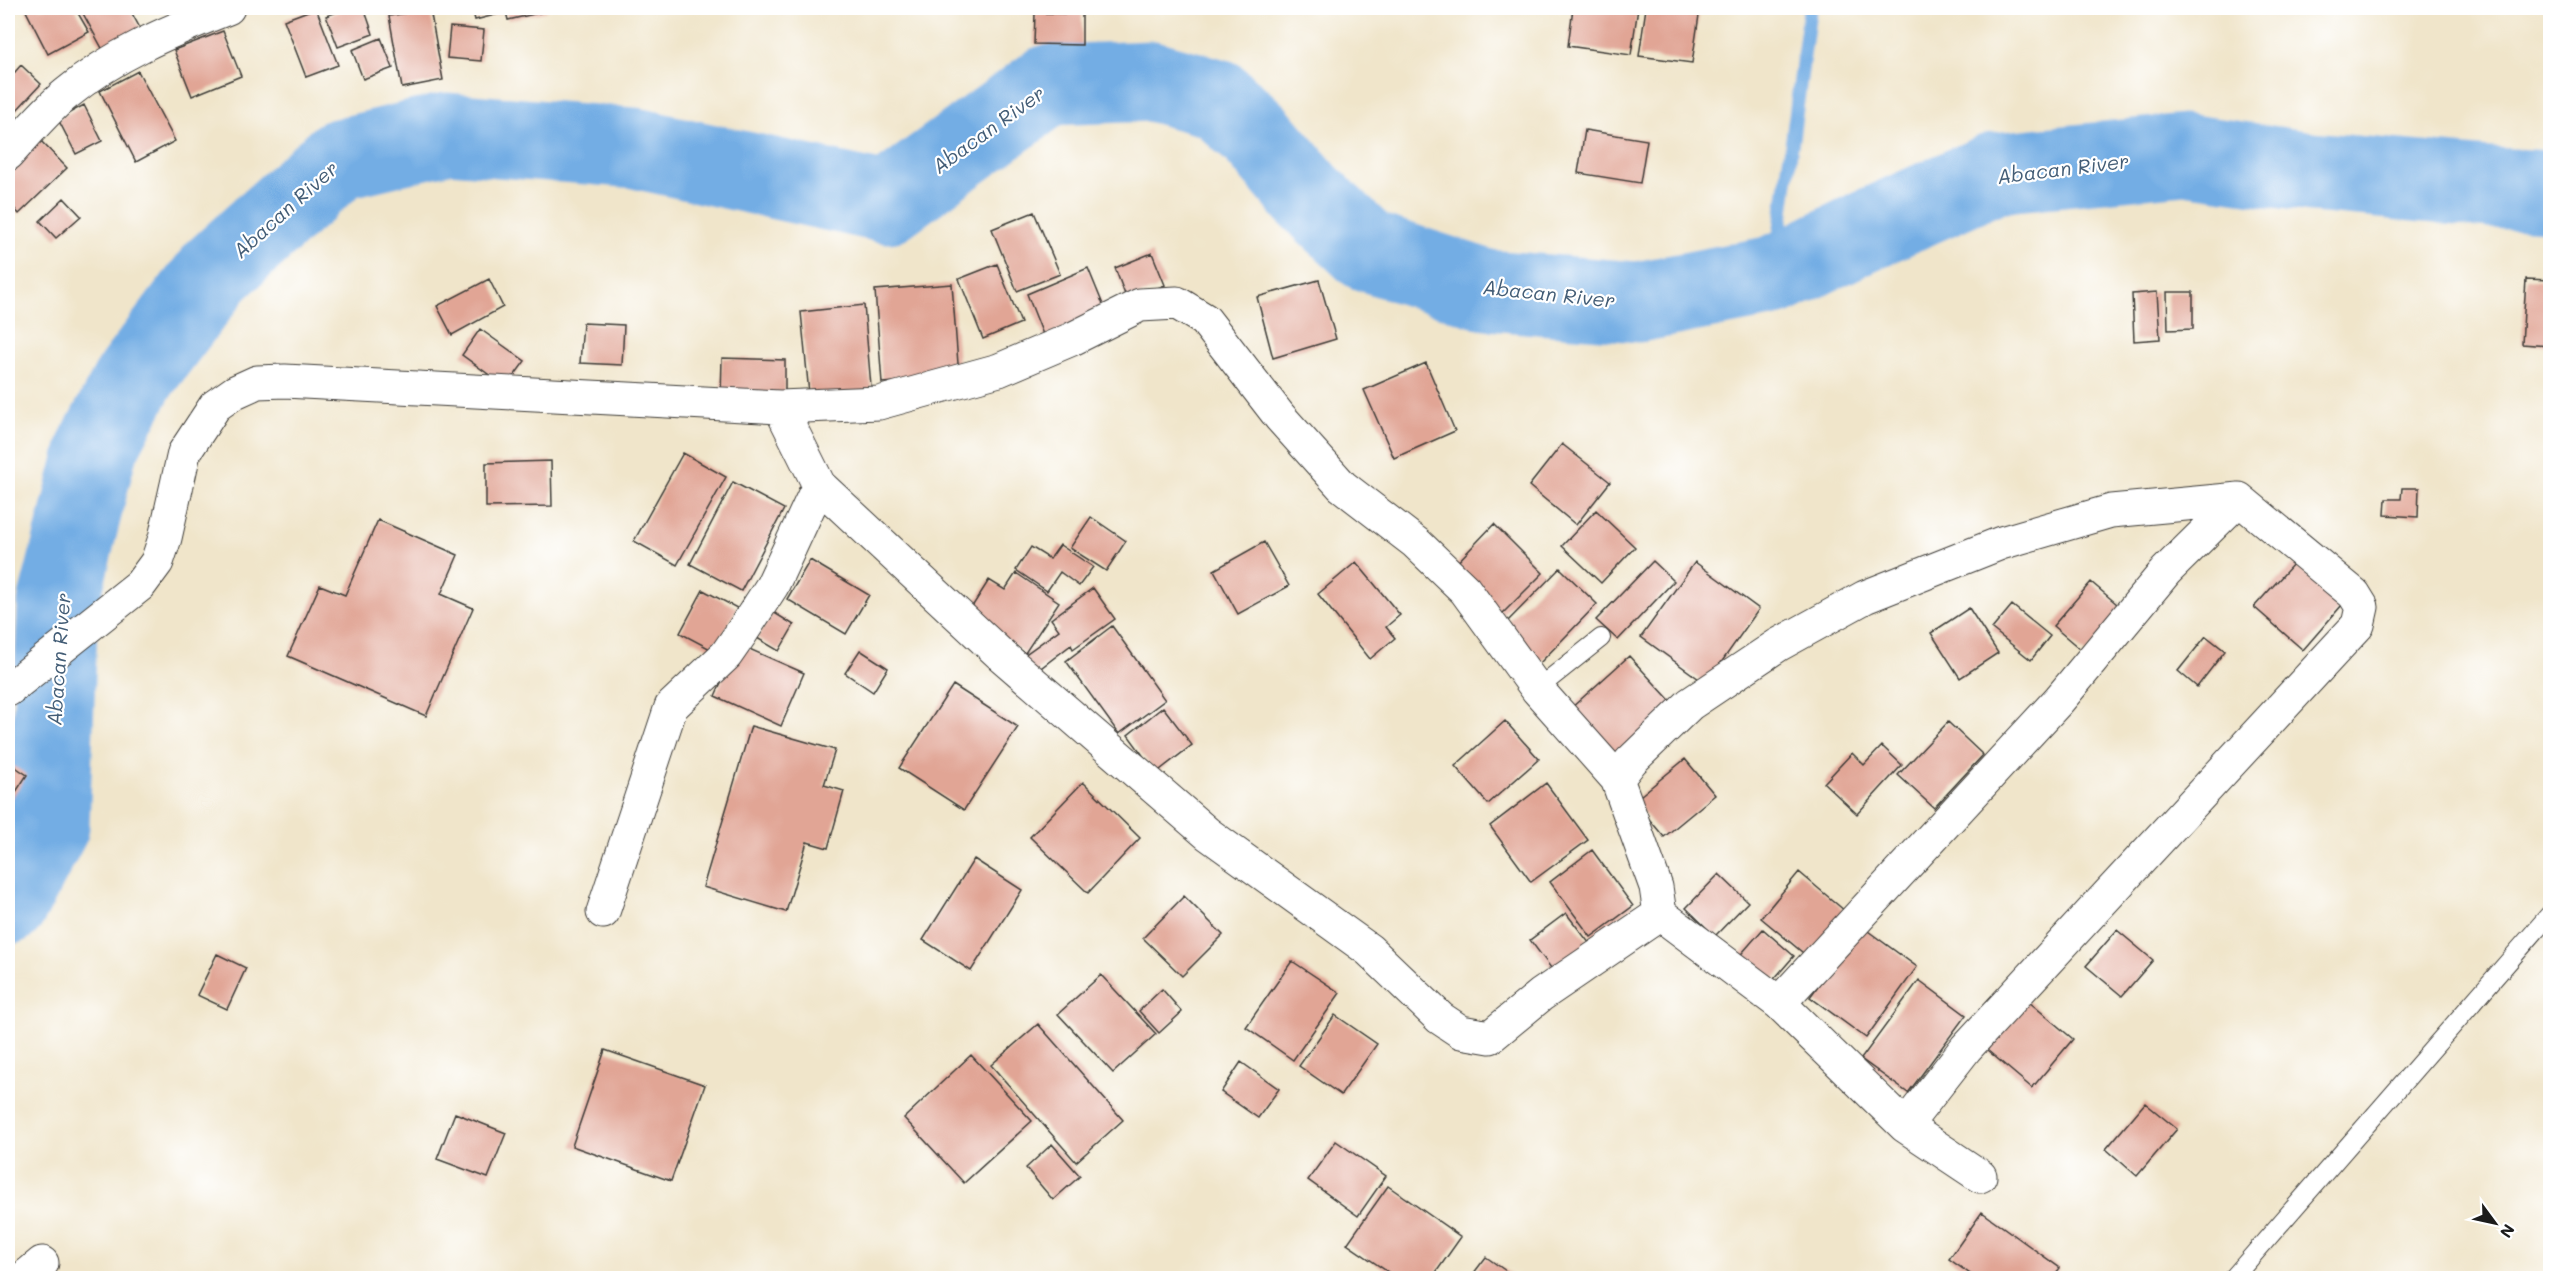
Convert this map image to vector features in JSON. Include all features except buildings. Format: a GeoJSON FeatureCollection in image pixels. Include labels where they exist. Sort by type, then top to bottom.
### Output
{"type":"FeatureCollection","features":[{"type":"Feature","properties":{"kind":"street"},"geometry":{"type":"LineString","coordinates":[[8,153],[64,95],[121,54],[172,30],[228,8]]}},
{"type":"Feature","properties":{"kind":"street"},"geometry":{"type":"LineString","coordinates":[[8,690],[140,585],[157,562],[165,538],[184,453],[215,406],[235,392],[257,382],[285,381],[780,408],[879,403],[999,370],[1072,339],[1140,305],[1177,303],[1205,320],[1280,417],[1342,486],[1416,543],[1465,591],[1537,689],[1617,780],[1656,887],[1660,914],[1779,1003],[1905,1126],[1980,1176]]}},
{"type":"Feature","properties":{"kind":"street"},"geometry":{"type":"LineString","coordinates":[[780,408],[819,485],[1001,655],[1208,834],[1369,950],[1440,1018],[1461,1032],[1490,1037],[1541,995],[1660,914]]}},
{"type":"Feature","properties":{"kind":"street"},"geometry":{"type":"LineString","coordinates":[[603,912],[670,707],[726,655],[742,632],[772,586],[819,485]]}},
{"type":"Feature","properties":{"kind":"street"},"geometry":{"type":"LineString","coordinates":[[1617,780],[1630,761],[1690,704],[1778,645],[1865,597],[2001,543],[2111,512],[2239,499],[2354,594],[2362,607],[2358,625],[1966,1048],[1905,1126]]}},
{"type":"Feature","properties":{"kind":"street"},"geometry":{"type":"LineString","coordinates":[[1779,1003],[2060,700],[2166,572],[2239,499]]}},
{"type":"Feature","properties":{"kind":"lane"},"geometry":{"type":"LineString","coordinates":[[1537,689],[1601,638]]}},
{"type":"Feature","properties":{"kind":"lane"},"geometry":{"type":"LineString","coordinates":[[2234,1278],[2550,914]]}},
{"type":"Feature","properties":{"kind":"waterway"},"geometry":{"type":"LineString","coordinates":[[1774,276],[1810,8]]}},
{"type":"Feature","properties":{"kind":"waterway","name":"Abacan River"},"geometry":{"type":"LineString","coordinates":[[8,904],[49,826],[58,604],[97,449],[135,377],[216,271],[339,159],[448,133],[635,148],[887,203],[1049,85],[1152,81],[1218,99],[1256,134],[1307,194],[1367,251],[1487,290],[1638,302],[1774,276],[1863,232],[1994,173],[2184,154],[2312,172],[2550,191]]}}]}
